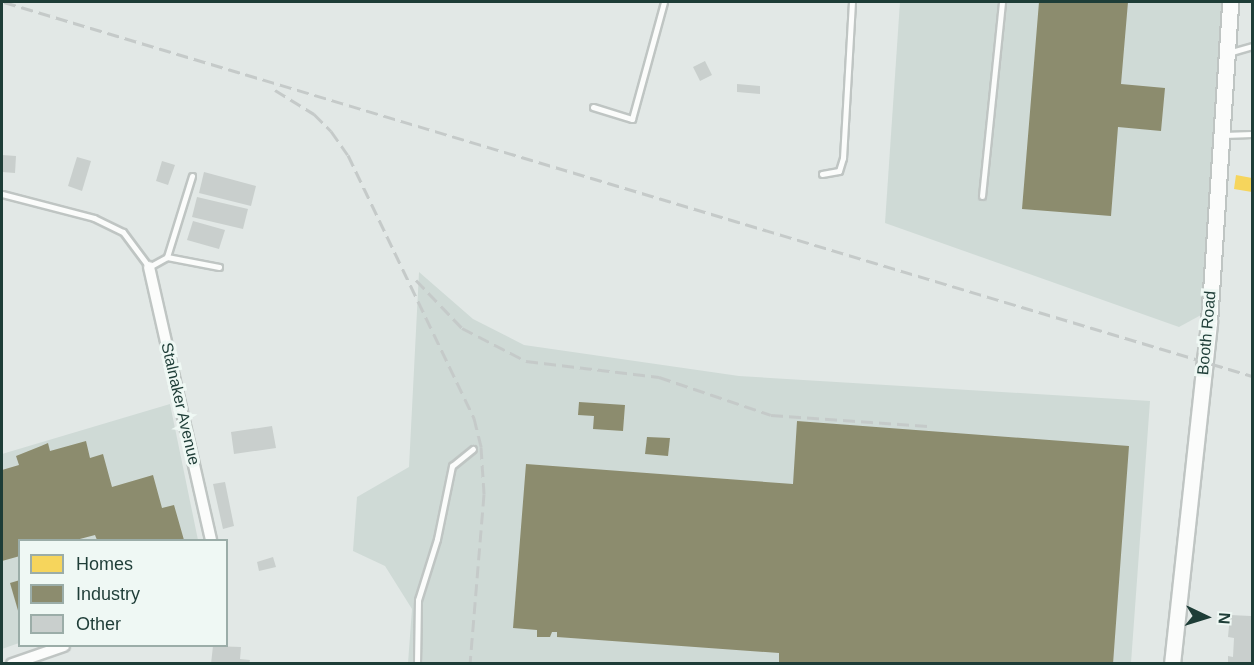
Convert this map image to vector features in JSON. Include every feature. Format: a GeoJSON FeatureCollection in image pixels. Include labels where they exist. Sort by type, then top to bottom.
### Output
{"type":"FeatureCollection","features":[{"type":"Feature","properties":{"kind":"street","name":"Booth Road"},"geometry":{"type":"LineString","coordinates":[[1172,663],[1199,439],[1230,2]]}},
{"type":"Feature","properties":{"kind":"street","name":"Stalnaker Avenue"},"geometry":{"type":"LineString","coordinates":[[149,267],[212,539]]}},
{"type":"Feature","properties":{"kind":"street"},"geometry":{"type":"LineString","coordinates":[[12,663],[58,647]]}},
{"type":"Feature","properties":{"kind":"lane"},"geometry":{"type":"LineString","coordinates":[[593,107],[632,119],[664,2]]}},
{"type":"Feature","properties":{"kind":"lane"},"geometry":{"type":"LineString","coordinates":[[822,174],[839,171],[843,158],[852,2]]}},
{"type":"Feature","properties":{"kind":"lane"},"geometry":{"type":"LineString","coordinates":[[982,196],[1002,2]]}},
{"type":"Feature","properties":{"kind":"lane"},"geometry":{"type":"LineString","coordinates":[[1226,53],[1252,46]]}},
{"type":"Feature","properties":{"kind":"lane"},"geometry":{"type":"LineString","coordinates":[[1221,135],[1252,134]]}},
{"type":"Feature","properties":{"kind":"lane"},"geometry":{"type":"LineString","coordinates":[[167,257],[192,176]]}},
{"type":"Feature","properties":{"kind":"lane"},"geometry":{"type":"LineString","coordinates":[[2,194],[94,218],[123,232],[149,267],[167,257],[219,267]]}},
{"type":"Feature","properties":{"kind":"lane"},"geometry":{"type":"LineString","coordinates":[[417,663],[418,600],[437,538],[452,466],[472,449]]}},
{"type":"Feature","properties":{"kind":"shaded area"},"geometry":{"type":"Polygon","coordinates":[[[900,2],[1222,2],[1201,315],[1179,327],[885,223],[900,2]]]}},
{"type":"Feature","properties":{"kind":"shaded area"},"geometry":{"type":"Polygon","coordinates":[[[419,272],[473,319],[524,345],[739,376],[1150,401],[1131,663],[408,663],[412,609],[385,566],[353,551],[357,497],[409,467],[419,272]]]}},
{"type":"Feature","properties":{"kind":"shaded area"},"geometry":{"type":"Polygon","coordinates":[[[170,404],[198,539],[18,539],[18,643],[2,649],[2,454],[170,404]]]}},
{"type":"Feature","properties":{"kind":"building: Homes"},"geometry":{"type":"Polygon","coordinates":[[[1236,175],[1252,178],[1252,192],[1234,189],[1236,175]]]}},
{"type":"Feature","properties":{"kind":"building: Industry"},"geometry":{"type":"Polygon","coordinates":[[[1039,2],[1128,2],[1121,84],[1165,88],[1161,131],[1118,127],[1111,216],[1022,209],[1039,2]]]}},
{"type":"Feature","properties":{"kind":"building: Industry"},"geometry":{"type":"Polygon","coordinates":[[[579,402],[625,405],[623,431],[593,429],[594,416],[578,415],[579,402]]]}},
{"type":"Feature","properties":{"kind":"building: Industry"},"geometry":{"type":"Polygon","coordinates":[[[797,421],[1129,446],[1113,664],[779,664],[779,653],[557,637],[557,632],[552,632],[550,637],[537,637],[537,630],[513,628],[526,464],[793,484],[797,421]]]}},
{"type":"Feature","properties":{"kind":"building: Industry"},"geometry":{"type":"Polygon","coordinates":[[[647,437],[670,438],[668,456],[645,454],[647,437]]]}},
{"type":"Feature","properties":{"kind":"building: Industry"},"geometry":{"type":"Polygon","coordinates":[[[86,441],[90,458],[103,454],[112,487],[153,475],[162,508],[174,505],[184,539],[97,539],[95,535],[80,539],[18,539],[18,557],[2,561],[2,470],[19,465],[16,456],[48,443],[50,451],[86,441]]]}},
{"type":"Feature","properties":{"kind":"building: Industry"},"geometry":{"type":"Polygon","coordinates":[[[18,581],[18,611],[10,583],[18,581]]]}},
{"type":"Feature","properties":{"kind":"building: Other"},"geometry":{"type":"Polygon","coordinates":[[[705,61],[712,75],[700,81],[693,67],[705,61]]]}},
{"type":"Feature","properties":{"kind":"building: Other"},"geometry":{"type":"Polygon","coordinates":[[[737,84],[760,86],[760,94],[737,92],[737,84]]]}},
{"type":"Feature","properties":{"kind":"building: Other"},"geometry":{"type":"Polygon","coordinates":[[[2,155],[16,156],[15,173],[2,172],[2,155]]]}},
{"type":"Feature","properties":{"kind":"building: Other"},"geometry":{"type":"Polygon","coordinates":[[[77,157],[91,161],[82,191],[68,186],[77,157]]]}},
{"type":"Feature","properties":{"kind":"building: Other"},"geometry":{"type":"Polygon","coordinates":[[[162,161],[175,165],[168,185],[156,181],[162,161]]]}},
{"type":"Feature","properties":{"kind":"building: Other"},"geometry":{"type":"Polygon","coordinates":[[[204,172],[256,186],[251,206],[199,193],[204,172]]]}},
{"type":"Feature","properties":{"kind":"building: Other"},"geometry":{"type":"Polygon","coordinates":[[[197,197],[248,209],[243,229],[192,217],[197,197]]]}},
{"type":"Feature","properties":{"kind":"building: Other"},"geometry":{"type":"Polygon","coordinates":[[[193,221],[225,230],[219,249],[187,240],[193,221]]]}},
{"type":"Feature","properties":{"kind":"building: Other"},"geometry":{"type":"Polygon","coordinates":[[[272,426],[276,448],[234,454],[231,432],[272,426]]]}},
{"type":"Feature","properties":{"kind":"building: Other"},"geometry":{"type":"Polygon","coordinates":[[[225,482],[234,526],[223,529],[213,484],[225,482]]]}},
{"type":"Feature","properties":{"kind":"building: Other"},"geometry":{"type":"Polygon","coordinates":[[[273,557],[276,567],[259,571],[257,562],[273,557]]]}},
{"type":"Feature","properties":{"kind":"building: Other"},"geometry":{"type":"Polygon","coordinates":[[[1230,615],[1251,616],[1252,664],[1228,664],[1228,656],[1233,657],[1234,638],[1228,637],[1230,615]]]}},
{"type":"Feature","properties":{"kind":"building: Other"},"geometry":{"type":"Polygon","coordinates":[[[213,647],[241,647],[240,659],[250,660],[249,664],[211,664],[213,647]]]}},
{"type":"Feature","properties":{"kind":"railway"},"geometry":{"type":"LineString","coordinates":[[4,2],[1252,376]]}},
{"type":"Feature","properties":{"kind":"railway"},"geometry":{"type":"LineString","coordinates":[[275,90],[314,114],[331,131],[348,155],[474,418],[481,447],[484,494],[470,664]]}},
{"type":"Feature","properties":{"kind":"railway"},"geometry":{"type":"LineString","coordinates":[[416,280],[462,328],[526,361],[659,377],[771,415],[928,426]]}}]}
